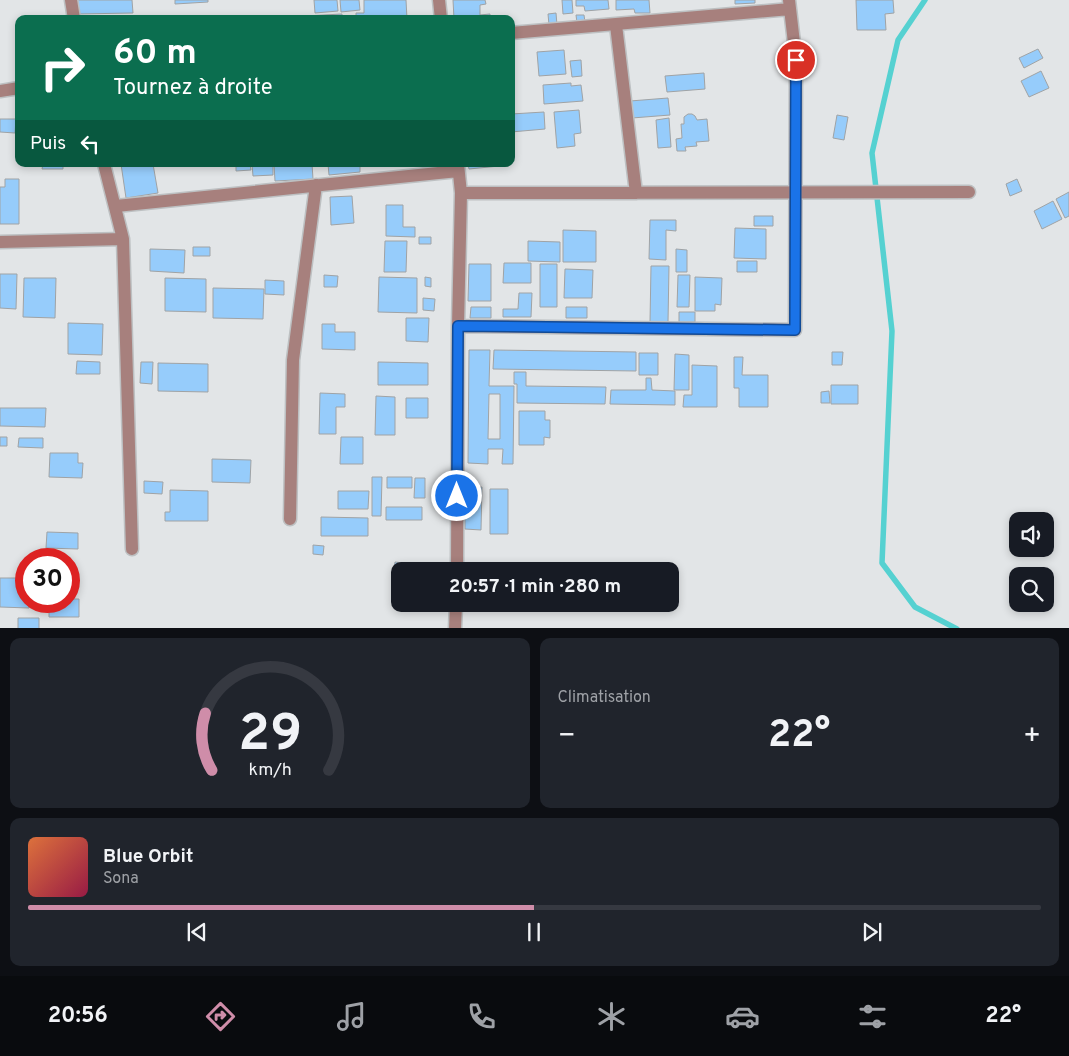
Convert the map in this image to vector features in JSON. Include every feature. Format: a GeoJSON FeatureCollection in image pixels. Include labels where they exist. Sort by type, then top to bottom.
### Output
{"type":"FeatureCollection","features":[{"type":"Feature","properties":{"kind":"street"},"geometry":{"type":"LineString","coordinates":[[71,0],[73,15]]}},
{"type":"Feature","properties":{"kind":"street"},"geometry":{"type":"LineString","coordinates":[[439,0],[441,15]]}},
{"type":"Feature","properties":{"kind":"street"},"geometry":{"type":"LineString","coordinates":[[458,326],[795,330],[794,192],[796,60],[790,4],[616,25],[515,33]]}},
{"type":"Feature","properties":{"kind":"street"},"geometry":{"type":"LineString","coordinates":[[616,25],[636,193]]}},
{"type":"Feature","properties":{"kind":"street"},"geometry":{"type":"LineString","coordinates":[[0,91],[15,89]]}},
{"type":"Feature","properties":{"kind":"street"},"geometry":{"type":"LineString","coordinates":[[105,167],[123,239],[132,550]]}},
{"type":"Feature","properties":{"kind":"street"},"geometry":{"type":"LineString","coordinates":[[116,206],[316,185],[458,167],[461,193],[458,326],[457,562]]}},
{"type":"Feature","properties":{"kind":"street"},"geometry":{"type":"LineString","coordinates":[[290,519],[293,360],[316,185]]}},
{"type":"Feature","properties":{"kind":"street"},"geometry":{"type":"LineString","coordinates":[[461,193],[969,192]]}},
{"type":"Feature","properties":{"kind":"street"},"geometry":{"type":"LineString","coordinates":[[0,242],[123,239]]}},
{"type":"Feature","properties":{"kind":"street"},"geometry":{"type":"LineString","coordinates":[[455,628],[456,612]]}},
{"type":"Feature","properties":{"kind":"building"},"geometry":{"type":"Polygon","coordinates":[[[77,0],[132,0],[133,13],[77,14],[77,0]]]}},
{"type":"Feature","properties":{"kind":"building"},"geometry":{"type":"Polygon","coordinates":[[[175,0],[208,0],[208,2],[175,4],[175,0]]]}},
{"type":"Feature","properties":{"kind":"building"},"geometry":{"type":"Polygon","coordinates":[[[314,0],[337,0],[338,11],[315,13],[314,0]]]}},
{"type":"Feature","properties":{"kind":"building"},"geometry":{"type":"Polygon","coordinates":[[[340,0],[359,0],[360,10],[341,12],[340,0]]]}},
{"type":"Feature","properties":{"kind":"building"},"geometry":{"type":"Polygon","coordinates":[[[364,0],[406,0],[407,15],[356,15],[356,13],[364,13],[364,0]]]}},
{"type":"Feature","properties":{"kind":"building"},"geometry":{"type":"Polygon","coordinates":[[[453,0],[485,0],[486,4],[480,5],[480,15],[454,15],[453,0]]]}},
{"type":"Feature","properties":{"kind":"building"},"geometry":{"type":"Polygon","coordinates":[[[562,0],[572,0],[573,13],[563,14],[562,0]]]}},
{"type":"Feature","properties":{"kind":"building"},"geometry":{"type":"Polygon","coordinates":[[[576,0],[608,0],[609,9],[585,11],[584,6],[576,6],[576,0]]]}},
{"type":"Feature","properties":{"kind":"building"},"geometry":{"type":"Polygon","coordinates":[[[616,0],[649,0],[650,13],[635,13],[634,9],[616,10],[616,0]]]}},
{"type":"Feature","properties":{"kind":"building"},"geometry":{"type":"Polygon","coordinates":[[[735,0],[755,0],[755,3],[735,4],[735,0]]]}},
{"type":"Feature","properties":{"kind":"building"},"geometry":{"type":"Polygon","coordinates":[[[856,0],[893,0],[894,13],[885,14],[886,30],[857,30],[856,0]]]}},
{"type":"Feature","properties":{"kind":"building"},"geometry":{"type":"Polygon","coordinates":[[[556,13],[557,25],[549,25],[548,14],[556,13]]]}},
{"type":"Feature","properties":{"kind":"building"},"geometry":{"type":"Polygon","coordinates":[[[576,15],[584,15],[585,22],[577,23],[576,15]]]}},
{"type":"Feature","properties":{"kind":"building"},"geometry":{"type":"Polygon","coordinates":[[[1038,49],[1043,58],[1024,68],[1019,58],[1038,49]]]}},
{"type":"Feature","properties":{"kind":"building"},"geometry":{"type":"Polygon","coordinates":[[[564,50],[566,74],[539,76],[537,52],[564,50]]]}},
{"type":"Feature","properties":{"kind":"building"},"geometry":{"type":"Polygon","coordinates":[[[581,60],[582,76],[572,77],[570,61],[581,60]]]}},
{"type":"Feature","properties":{"kind":"building"},"geometry":{"type":"Polygon","coordinates":[[[1041,71],[1049,88],[1029,97],[1021,81],[1041,71]]]}},
{"type":"Feature","properties":{"kind":"building"},"geometry":{"type":"Polygon","coordinates":[[[704,73],[705,89],[667,92],[665,76],[704,73]]]}},
{"type":"Feature","properties":{"kind":"building"},"geometry":{"type":"Polygon","coordinates":[[[571,83],[571,86],[581,85],[583,101],[544,104],[543,85],[571,83]]]}},
{"type":"Feature","properties":{"kind":"building"},"geometry":{"type":"Polygon","coordinates":[[[668,98],[670,115],[632,118],[630,101],[668,98]]]}},
{"type":"Feature","properties":{"kind":"building"},"geometry":{"type":"Polygon","coordinates":[[[579,110],[581,133],[574,134],[575,146],[557,148],[554,112],[579,110]]]}},
{"type":"Feature","properties":{"kind":"building"},"geometry":{"type":"Polygon","coordinates":[[[544,112],[545,129],[515,132],[515,114],[544,112]]]}},
{"type":"Feature","properties":{"kind":"building"},"geometry":{"type":"Polygon","coordinates":[[[688,114],[695,116],[697,120],[707,119],[709,141],[696,142],[697,146],[685,147],[686,151],[677,151],[676,139],[682,138],[681,124],[684,124],[684,117],[688,114]]]}},
{"type":"Feature","properties":{"kind":"building"},"geometry":{"type":"Polygon","coordinates":[[[837,115],[848,117],[844,140],[833,138],[837,115]]]}},
{"type":"Feature","properties":{"kind":"building"},"geometry":{"type":"Polygon","coordinates":[[[669,118],[671,147],[658,148],[656,120],[669,118]]]}},
{"type":"Feature","properties":{"kind":"building"},"geometry":{"type":"Polygon","coordinates":[[[0,119],[15,119],[15,133],[0,132],[0,119]]]}},
{"type":"Feature","properties":{"kind":"building"},"geometry":{"type":"Polygon","coordinates":[[[42,167],[63,167],[63,169],[42,169],[42,167]]]}},
{"type":"Feature","properties":{"kind":"building"},"geometry":{"type":"Polygon","coordinates":[[[121,167],[154,167],[158,193],[126,198],[121,167]]]}},
{"type":"Feature","properties":{"kind":"building"},"geometry":{"type":"Polygon","coordinates":[[[236,167],[250,167],[251,170],[236,171],[236,167]]]}},
{"type":"Feature","properties":{"kind":"building"},"geometry":{"type":"Polygon","coordinates":[[[252,167],[273,167],[273,175],[253,176],[252,167]]]}},
{"type":"Feature","properties":{"kind":"building"},"geometry":{"type":"Polygon","coordinates":[[[274,167],[312,167],[313,179],[275,181],[274,167]]]}},
{"type":"Feature","properties":{"kind":"building"},"geometry":{"type":"Polygon","coordinates":[[[328,167],[360,167],[360,172],[329,175],[328,167]]]}},
{"type":"Feature","properties":{"kind":"building"},"geometry":{"type":"Polygon","coordinates":[[[469,167],[489,167],[469,169],[469,167]]]}},
{"type":"Feature","properties":{"kind":"building"},"geometry":{"type":"Polygon","coordinates":[[[5,179],[19,179],[19,224],[0,224],[0,187],[5,187],[5,179]]]}},
{"type":"Feature","properties":{"kind":"building"},"geometry":{"type":"Polygon","coordinates":[[[1017,179],[1022,191],[1010,196],[1006,184],[1017,179]]]}},
{"type":"Feature","properties":{"kind":"building"},"geometry":{"type":"Polygon","coordinates":[[[1069,192],[1069,216],[1065,218],[1056,199],[1069,192]]]}},
{"type":"Feature","properties":{"kind":"building"},"geometry":{"type":"Polygon","coordinates":[[[352,196],[354,223],[331,225],[330,197],[352,196]]]}},
{"type":"Feature","properties":{"kind":"building"},"geometry":{"type":"Polygon","coordinates":[[[1053,201],[1062,219],[1042,229],[1034,211],[1053,201]]]}},
{"type":"Feature","properties":{"kind":"building"},"geometry":{"type":"Polygon","coordinates":[[[386,205],[403,205],[403,227],[415,227],[415,237],[386,236],[386,205]]]}},
{"type":"Feature","properties":{"kind":"building"},"geometry":{"type":"Polygon","coordinates":[[[754,216],[773,216],[773,226],[754,226],[754,216]]]}},
{"type":"Feature","properties":{"kind":"building"},"geometry":{"type":"Polygon","coordinates":[[[650,220],[676,220],[676,231],[666,230],[666,260],[649,259],[650,220]]]}},
{"type":"Feature","properties":{"kind":"building"},"geometry":{"type":"Polygon","coordinates":[[[735,228],[766,229],[766,259],[734,258],[735,228]]]}},
{"type":"Feature","properties":{"kind":"building"},"geometry":{"type":"Polygon","coordinates":[[[563,230],[596,231],[596,262],[563,262],[563,230]]]}},
{"type":"Feature","properties":{"kind":"building"},"geometry":{"type":"Polygon","coordinates":[[[419,237],[431,237],[431,244],[419,244],[419,237]]]}},
{"type":"Feature","properties":{"kind":"building"},"geometry":{"type":"Polygon","coordinates":[[[385,241],[407,241],[406,272],[384,272],[385,241]]]}},
{"type":"Feature","properties":{"kind":"building"},"geometry":{"type":"Polygon","coordinates":[[[528,241],[560,242],[560,262],[528,261],[528,241]]]}},
{"type":"Feature","properties":{"kind":"building"},"geometry":{"type":"Polygon","coordinates":[[[193,247],[210,247],[210,256],[193,256],[193,247]]]}},
{"type":"Feature","properties":{"kind":"building"},"geometry":{"type":"Polygon","coordinates":[[[150,249],[185,250],[184,273],[150,271],[150,249]]]}},
{"type":"Feature","properties":{"kind":"building"},"geometry":{"type":"Polygon","coordinates":[[[676,249],[687,250],[687,272],[676,272],[676,249]]]}},
{"type":"Feature","properties":{"kind":"building"},"geometry":{"type":"Polygon","coordinates":[[[737,261],[757,261],[757,272],[737,272],[737,261]]]}},
{"type":"Feature","properties":{"kind":"building"},"geometry":{"type":"Polygon","coordinates":[[[504,263],[531,263],[531,283],[503,283],[504,263]]]}},
{"type":"Feature","properties":{"kind":"building"},"geometry":{"type":"Polygon","coordinates":[[[469,264],[491,264],[491,301],[468,301],[469,264]]]}},
{"type":"Feature","properties":{"kind":"building"},"geometry":{"type":"Polygon","coordinates":[[[540,264],[557,264],[557,307],[540,307],[540,264]]]}},
{"type":"Feature","properties":{"kind":"building"},"geometry":{"type":"Polygon","coordinates":[[[651,266],[669,266],[668,322],[650,322],[651,266]]]}},
{"type":"Feature","properties":{"kind":"building"},"geometry":{"type":"Polygon","coordinates":[[[565,269],[593,270],[592,298],[564,298],[565,269]]]}},
{"type":"Feature","properties":{"kind":"building"},"geometry":{"type":"Polygon","coordinates":[[[0,274],[17,274],[16,309],[0,308],[0,274]]]}},
{"type":"Feature","properties":{"kind":"building"},"geometry":{"type":"Polygon","coordinates":[[[324,275],[338,276],[337,287],[324,287],[324,275]]]}},
{"type":"Feature","properties":{"kind":"building"},"geometry":{"type":"Polygon","coordinates":[[[678,275],[690,275],[689,307],[677,307],[678,275]]]}},
{"type":"Feature","properties":{"kind":"building"},"geometry":{"type":"Polygon","coordinates":[[[379,277],[417,278],[417,313],[378,312],[379,277]]]}},
{"type":"Feature","properties":{"kind":"building"},"geometry":{"type":"Polygon","coordinates":[[[425,277],[431,278],[431,287],[425,286],[425,277]]]}},
{"type":"Feature","properties":{"kind":"building"},"geometry":{"type":"Polygon","coordinates":[[[695,277],[722,278],[721,305],[715,304],[715,311],[695,311],[695,277]]]}},
{"type":"Feature","properties":{"kind":"building"},"geometry":{"type":"Polygon","coordinates":[[[24,278],[56,278],[55,318],[23,317],[24,278]]]}},
{"type":"Feature","properties":{"kind":"building"},"geometry":{"type":"Polygon","coordinates":[[[165,278],[206,279],[206,312],[165,311],[165,278]]]}},
{"type":"Feature","properties":{"kind":"building"},"geometry":{"type":"Polygon","coordinates":[[[265,280],[284,281],[284,295],[265,294],[265,280]]]}},
{"type":"Feature","properties":{"kind":"building"},"geometry":{"type":"Polygon","coordinates":[[[213,288],[264,289],[263,319],[213,318],[213,288]]]}},
{"type":"Feature","properties":{"kind":"building"},"geometry":{"type":"Polygon","coordinates":[[[519,293],[532,293],[531,317],[503,317],[503,309],[518,309],[519,293]]]}},
{"type":"Feature","properties":{"kind":"building"},"geometry":{"type":"Polygon","coordinates":[[[423,298],[435,299],[434,311],[423,310],[423,298]]]}},
{"type":"Feature","properties":{"kind":"building"},"geometry":{"type":"Polygon","coordinates":[[[471,307],[491,307],[491,318],[470,318],[471,307]]]}},
{"type":"Feature","properties":{"kind":"building"},"geometry":{"type":"Polygon","coordinates":[[[566,307],[587,307],[587,318],[566,318],[566,307]]]}},
{"type":"Feature","properties":{"kind":"building"},"geometry":{"type":"Polygon","coordinates":[[[679,312],[695,312],[695,322],[679,322],[679,312]]]}},
{"type":"Feature","properties":{"kind":"building"},"geometry":{"type":"Polygon","coordinates":[[[406,318],[429,318],[428,342],[406,341],[406,318]]]}},
{"type":"Feature","properties":{"kind":"building"},"geometry":{"type":"Polygon","coordinates":[[[68,323],[103,324],[102,355],[68,354],[68,323]]]}},
{"type":"Feature","properties":{"kind":"building"},"geometry":{"type":"Polygon","coordinates":[[[322,324],[335,324],[335,332],[355,332],[355,350],[322,349],[322,324]]]}},
{"type":"Feature","properties":{"kind":"building"},"geometry":{"type":"Polygon","coordinates":[[[469,350],[490,350],[489,386],[514,386],[513,464],[502,464],[503,449],[488,449],[488,464],[468,463],[469,350]],[[489,394],[488,439],[500,439],[500,394],[489,394]]]}},
{"type":"Feature","properties":{"kind":"building"},"geometry":{"type":"Polygon","coordinates":[[[494,350],[636,352],[636,371],[493,369],[494,350]]]}},
{"type":"Feature","properties":{"kind":"building"},"geometry":{"type":"Polygon","coordinates":[[[832,352],[843,352],[842,365],[832,365],[832,352]]]}},
{"type":"Feature","properties":{"kind":"building"},"geometry":{"type":"Polygon","coordinates":[[[639,353],[658,353],[658,375],[639,375],[639,353]]]}},
{"type":"Feature","properties":{"kind":"building"},"geometry":{"type":"Polygon","coordinates":[[[675,354],[689,355],[689,390],[674,390],[675,354]]]}},
{"type":"Feature","properties":{"kind":"building"},"geometry":{"type":"Polygon","coordinates":[[[734,357],[743,357],[742,375],[768,375],[768,407],[739,407],[739,388],[734,388],[734,357]]]}},
{"type":"Feature","properties":{"kind":"building"},"geometry":{"type":"Polygon","coordinates":[[[77,361],[100,362],[100,374],[76,374],[77,361]]]}},
{"type":"Feature","properties":{"kind":"building"},"geometry":{"type":"Polygon","coordinates":[[[141,362],[153,362],[152,384],[140,383],[141,362]]]}},
{"type":"Feature","properties":{"kind":"building"},"geometry":{"type":"Polygon","coordinates":[[[378,362],[428,363],[428,385],[378,385],[378,362]]]}},
{"type":"Feature","properties":{"kind":"building"},"geometry":{"type":"Polygon","coordinates":[[[158,363],[208,364],[208,392],[158,391],[158,363]]]}},
{"type":"Feature","properties":{"kind":"building"},"geometry":{"type":"Polygon","coordinates":[[[692,365],[717,366],[717,407],[683,407],[684,395],[692,395],[692,365]]]}},
{"type":"Feature","properties":{"kind":"building"},"geometry":{"type":"Polygon","coordinates":[[[514,372],[526,372],[526,386],[606,387],[605,404],[517,403],[517,384],[514,384],[514,372]]]}},
{"type":"Feature","properties":{"kind":"building"},"geometry":{"type":"Polygon","coordinates":[[[646,378],[651,378],[652,390],[675,391],[675,405],[610,404],[611,390],[646,390],[646,378]]]}},
{"type":"Feature","properties":{"kind":"building"},"geometry":{"type":"Polygon","coordinates":[[[831,385],[858,385],[858,404],[831,404],[831,385]]]}},
{"type":"Feature","properties":{"kind":"building"},"geometry":{"type":"Polygon","coordinates":[[[829,391],[830,403],[821,403],[821,392],[829,391]]]}},
{"type":"Feature","properties":{"kind":"building"},"geometry":{"type":"Polygon","coordinates":[[[320,393],[345,394],[345,407],[336,407],[336,434],[319,434],[320,393]]]}},
{"type":"Feature","properties":{"kind":"building"},"geometry":{"type":"Polygon","coordinates":[[[376,396],[395,397],[395,435],[375,435],[376,396]]]}},
{"type":"Feature","properties":{"kind":"building"},"geometry":{"type":"Polygon","coordinates":[[[406,398],[428,398],[428,418],[406,418],[406,398]]]}},
{"type":"Feature","properties":{"kind":"building"},"geometry":{"type":"Polygon","coordinates":[[[0,408],[46,408],[45,427],[0,426],[0,408]]]}},
{"type":"Feature","properties":{"kind":"building"},"geometry":{"type":"Polygon","coordinates":[[[519,411],[545,411],[545,420],[550,420],[550,438],[544,437],[544,445],[519,445],[519,411]]]}},
{"type":"Feature","properties":{"kind":"building"},"geometry":{"type":"Polygon","coordinates":[[[0,437],[7,437],[7,446],[0,446],[0,437]]]}},
{"type":"Feature","properties":{"kind":"building"},"geometry":{"type":"Polygon","coordinates":[[[341,437],[363,437],[363,464],[340,464],[341,437]]]}},
{"type":"Feature","properties":{"kind":"building"},"geometry":{"type":"Polygon","coordinates":[[[19,438],[43,438],[43,448],[18,447],[19,438]]]}},
{"type":"Feature","properties":{"kind":"building"},"geometry":{"type":"Polygon","coordinates":[[[50,453],[78,453],[78,463],[83,463],[82,478],[49,477],[50,453]]]}},
{"type":"Feature","properties":{"kind":"building"},"geometry":{"type":"Polygon","coordinates":[[[212,459],[251,460],[250,483],[212,482],[212,459]]]}},
{"type":"Feature","properties":{"kind":"building"},"geometry":{"type":"Polygon","coordinates":[[[372,477],[382,477],[381,516],[372,516],[372,477]]]}},
{"type":"Feature","properties":{"kind":"building"},"geometry":{"type":"Polygon","coordinates":[[[387,477],[412,477],[412,488],[387,488],[387,477]]]}},
{"type":"Feature","properties":{"kind":"building"},"geometry":{"type":"Polygon","coordinates":[[[415,478],[425,478],[425,498],[414,498],[415,478]]]}},
{"type":"Feature","properties":{"kind":"building"},"geometry":{"type":"Polygon","coordinates":[[[144,481],[163,482],[162,494],[144,493],[144,481]]]}},
{"type":"Feature","properties":{"kind":"building"},"geometry":{"type":"Polygon","coordinates":[[[465,487],[482,487],[481,530],[465,529],[465,487]]]}},
{"type":"Feature","properties":{"kind":"building"},"geometry":{"type":"Polygon","coordinates":[[[490,489],[508,489],[508,534],[490,534],[490,489]]]}},
{"type":"Feature","properties":{"kind":"building"},"geometry":{"type":"Polygon","coordinates":[[[170,490],[208,491],[208,521],[165,521],[165,512],[170,512],[170,490]]]}},
{"type":"Feature","properties":{"kind":"building"},"geometry":{"type":"Polygon","coordinates":[[[338,491],[369,491],[368,509],[338,509],[338,491]]]}},
{"type":"Feature","properties":{"kind":"building"},"geometry":{"type":"Polygon","coordinates":[[[386,507],[422,507],[422,520],[386,520],[386,507]]]}},
{"type":"Feature","properties":{"kind":"building"},"geometry":{"type":"Polygon","coordinates":[[[321,517],[368,518],[368,536],[321,536],[321,517]]]}},
{"type":"Feature","properties":{"kind":"building"},"geometry":{"type":"Polygon","coordinates":[[[47,532],[78,533],[78,548],[46,548],[47,532]]]}},
{"type":"Feature","properties":{"kind":"building"},"geometry":{"type":"Polygon","coordinates":[[[313,545],[324,546],[323,555],[313,554],[313,545]]]}},
{"type":"Feature","properties":{"kind":"building"},"geometry":{"type":"Polygon","coordinates":[[[0,578],[15,578],[15,608],[0,607],[0,578]]]}},
{"type":"Feature","properties":{"kind":"building"},"geometry":{"type":"Polygon","coordinates":[[[49,613],[79,613],[79,617],[49,617],[49,613]]]}},
{"type":"Feature","properties":{"kind":"building"},"geometry":{"type":"Polygon","coordinates":[[[18,618],[39,618],[39,628],[18,628],[18,618]]]}},
{"type":"Feature","properties":{"kind":"waterway"},"geometry":{"type":"LineString","coordinates":[[925,0],[898,40],[872,153],[892,331],[882,563],[915,607],[955,628]]}},
{"type":"Feature","properties":{"kind":"route"},"geometry":{"type":"LineString","coordinates":[[457,496],[458,326],[795,330],[794,192],[796,60]]}}]}
